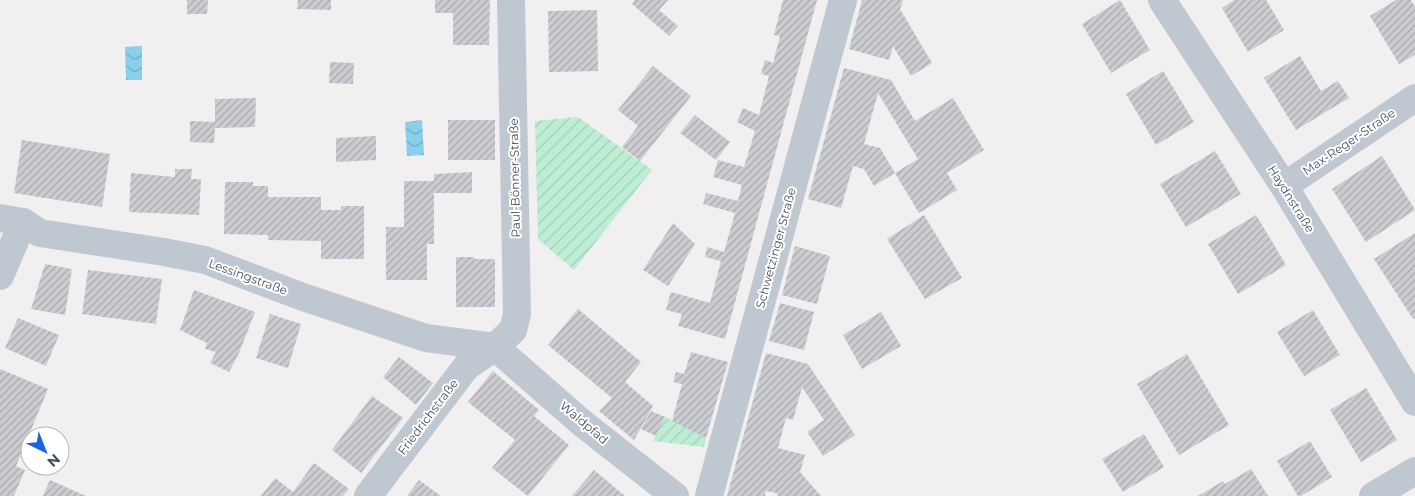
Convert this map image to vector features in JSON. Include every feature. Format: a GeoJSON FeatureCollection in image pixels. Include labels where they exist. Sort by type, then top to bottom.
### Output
{"type":"FeatureCollection","features":[{"type":"Feature","properties":{"kind":"street","name":"Paul-Bönner-Straße"},"geometry":{"type":"LineString","coordinates":[[495,347],[513,330],[517,314],[511,0]]}},
{"type":"Feature","properties":{"kind":"street","name":"Schwetzinger Straße"},"geometry":{"type":"LineString","coordinates":[[709,496],[843,0]]}},
{"type":"Feature","properties":{"kind":"street","name":"Haydnstraße"},"geometry":{"type":"LineString","coordinates":[[1162,0],[1284,186],[1415,402]]}},
{"type":"Feature","properties":{"kind":"street","name":"Max-Reger-Straße"},"geometry":{"type":"LineString","coordinates":[[1284,186],[1415,98]]}},
{"type":"Feature","properties":{"kind":"street","name":"Lessingstraße"},"geometry":{"type":"LineString","coordinates":[[12,220],[40,233],[205,260],[303,297],[426,338],[495,347]]}},
{"type":"Feature","properties":{"kind":"street"},"geometry":{"type":"LineString","coordinates":[[0,276],[12,220]]}},
{"type":"Feature","properties":{"kind":"street","name":"Friedrichstraße"},"geometry":{"type":"LineString","coordinates":[[368,496],[466,367],[495,347]]}},
{"type":"Feature","properties":{"kind":"street","name":"Waldpfad"},"geometry":{"type":"LineString","coordinates":[[495,347],[582,423],[675,496]]}},
{"type":"Feature","properties":{"kind":"street"},"geometry":{"type":"LineString","coordinates":[[1378,495],[1415,471]]}},
{"type":"Feature","properties":{"kind":"green space"},"geometry":{"type":"Polygon","coordinates":[[[578,117],[652,170],[574,270],[538,239],[535,121],[578,117]]]}},
{"type":"Feature","properties":{"kind":"green space"},"geometry":{"type":"Polygon","coordinates":[[[665,417],[706,438],[704,447],[653,441],[665,417]]]}},
{"type":"Feature","properties":{"kind":"water"},"geometry":{"type":"Polygon","coordinates":[[[142,46],[142,80],[126,80],[125,47],[142,46]]]}},
{"type":"Feature","properties":{"kind":"water"},"geometry":{"type":"Polygon","coordinates":[[[422,120],[424,155],[407,156],[405,122],[422,120]]]}},
{"type":"Feature","properties":{"kind":"building"},"geometry":{"type":"Polygon","coordinates":[[[187,0],[208,0],[207,14],[187,14],[187,0]]]}},
{"type":"Feature","properties":{"kind":"building"},"geometry":{"type":"Polygon","coordinates":[[[298,0],[331,0],[331,10],[297,9],[298,0]]]}},
{"type":"Feature","properties":{"kind":"building"},"geometry":{"type":"Polygon","coordinates":[[[435,0],[490,0],[489,45],[453,45],[453,13],[435,13],[435,0]]]}},
{"type":"Feature","properties":{"kind":"building"},"geometry":{"type":"Polygon","coordinates":[[[635,0],[668,0],[659,10],[678,26],[669,36],[632,4],[635,0]]]}},
{"type":"Feature","properties":{"kind":"building"},"geometry":{"type":"Polygon","coordinates":[[[783,0],[817,0],[725,339],[678,326],[682,314],[666,310],[671,292],[710,303],[721,261],[705,257],[707,247],[724,252],[735,213],[703,204],[706,193],[738,201],[742,185],[713,177],[718,160],[744,167],[755,131],[737,122],[743,108],[759,115],[769,76],[761,74],[765,60],[773,63],[780,36],[774,35],[783,0]]]}},
{"type":"Feature","properties":{"kind":"building"},"geometry":{"type":"Polygon","coordinates":[[[862,0],[903,0],[900,9],[932,63],[911,76],[893,46],[889,60],[849,49],[862,0]]]}},
{"type":"Feature","properties":{"kind":"building"},"geometry":{"type":"Polygon","coordinates":[[[1120,0],[1150,50],[1111,73],[1082,24],[1120,0]]]}},
{"type":"Feature","properties":{"kind":"building"},"geometry":{"type":"Polygon","coordinates":[[[1234,0],[1266,0],[1284,30],[1248,52],[1222,8],[1234,0]]]}},
{"type":"Feature","properties":{"kind":"building"},"geometry":{"type":"Polygon","coordinates":[[[1396,0],[1411,0],[1415,7],[1415,55],[1399,64],[1370,16],[1396,0]]]}},
{"type":"Feature","properties":{"kind":"building"},"geometry":{"type":"Polygon","coordinates":[[[597,10],[598,71],[549,72],[548,11],[597,10]]]}},
{"type":"Feature","properties":{"kind":"building"},"geometry":{"type":"Polygon","coordinates":[[[1300,56],[1321,91],[1338,81],[1349,98],[1296,130],[1264,78],[1300,56]]]}},
{"type":"Feature","properties":{"kind":"building"},"geometry":{"type":"Polygon","coordinates":[[[330,62],[354,63],[353,84],[329,83],[330,62]]]}},
{"type":"Feature","properties":{"kind":"building"},"geometry":{"type":"Polygon","coordinates":[[[653,66],[691,96],[640,161],[622,147],[638,126],[618,110],[653,66]]]}},
{"type":"Feature","properties":{"kind":"building"},"geometry":{"type":"Polygon","coordinates":[[[844,68],[891,80],[915,121],[953,98],[984,150],[947,173],[957,190],[919,213],[895,173],[874,186],[864,169],[853,166],[841,208],[808,199],[844,68]],[[878,93],[864,144],[880,148],[895,173],[918,159],[878,93]]]}},
{"type":"Feature","properties":{"kind":"building"},"geometry":{"type":"Polygon","coordinates":[[[1163,71],[1194,122],[1156,145],[1126,94],[1163,71]]]}},
{"type":"Feature","properties":{"kind":"building"},"geometry":{"type":"Polygon","coordinates":[[[256,98],[255,127],[215,128],[214,143],[190,142],[190,121],[215,122],[215,99],[256,98]]]}},
{"type":"Feature","properties":{"kind":"building"},"geometry":{"type":"Polygon","coordinates":[[[695,115],[730,142],[716,160],[680,133],[695,115]]]}},
{"type":"Feature","properties":{"kind":"building"},"geometry":{"type":"Polygon","coordinates":[[[448,120],[495,120],[495,160],[448,160],[448,120]]]}},
{"type":"Feature","properties":{"kind":"building"},"geometry":{"type":"Polygon","coordinates":[[[376,136],[376,160],[336,162],[336,138],[376,136]]]}},
{"type":"Feature","properties":{"kind":"building"},"geometry":{"type":"Polygon","coordinates":[[[22,140],[110,154],[102,207],[14,193],[22,140]]]}},
{"type":"Feature","properties":{"kind":"building"},"geometry":{"type":"Polygon","coordinates":[[[1215,151],[1241,194],[1186,227],[1160,184],[1215,151]]]}},
{"type":"Feature","properties":{"kind":"building"},"geometry":{"type":"Polygon","coordinates":[[[1382,156],[1415,210],[1366,242],[1332,189],[1382,156]]]}},
{"type":"Feature","properties":{"kind":"building"},"geometry":{"type":"Polygon","coordinates":[[[175,169],[192,169],[191,179],[201,179],[199,215],[129,212],[131,173],[175,177],[175,169]]]}},
{"type":"Feature","properties":{"kind":"building"},"geometry":{"type":"Polygon","coordinates":[[[472,172],[472,193],[434,193],[434,244],[427,244],[427,280],[386,280],[386,227],[404,227],[404,181],[434,181],[434,174],[472,172]]]}},
{"type":"Feature","properties":{"kind":"building"},"geometry":{"type":"Polygon","coordinates":[[[225,182],[253,182],[253,186],[268,186],[268,197],[321,197],[321,210],[341,210],[341,206],[364,206],[364,259],[321,259],[321,241],[268,240],[268,235],[224,234],[225,182]]]}},
{"type":"Feature","properties":{"kind":"building"},"geometry":{"type":"Polygon","coordinates":[[[924,215],[962,278],[925,299],[887,239],[924,215]]]}},
{"type":"Feature","properties":{"kind":"building"},"geometry":{"type":"Polygon","coordinates":[[[1256,215],[1286,265],[1238,294],[1208,244],[1256,215]]]}},
{"type":"Feature","properties":{"kind":"building"},"geometry":{"type":"Polygon","coordinates":[[[673,223],[695,244],[668,286],[643,270],[673,223]]]}},
{"type":"Feature","properties":{"kind":"building"},"geometry":{"type":"Polygon","coordinates":[[[1415,233],[1415,318],[1413,319],[1374,259],[1415,233]]]}},
{"type":"Feature","properties":{"kind":"building"},"geometry":{"type":"Polygon","coordinates":[[[795,246],[830,256],[817,304],[782,295],[795,246]]]}},
{"type":"Feature","properties":{"kind":"building"},"geometry":{"type":"Polygon","coordinates":[[[456,257],[495,259],[495,307],[456,307],[456,257]]]}},
{"type":"Feature","properties":{"kind":"building"},"geometry":{"type":"Polygon","coordinates":[[[45,264],[72,269],[65,315],[31,309],[45,264]]]}},
{"type":"Feature","properties":{"kind":"building"},"geometry":{"type":"Polygon","coordinates":[[[88,270],[162,279],[156,324],[82,314],[88,270]]]}},
{"type":"Feature","properties":{"kind":"building"},"geometry":{"type":"Polygon","coordinates":[[[194,290],[255,312],[239,353],[229,372],[210,363],[216,352],[205,349],[207,343],[180,330],[194,290]]]}},
{"type":"Feature","properties":{"kind":"building"},"geometry":{"type":"Polygon","coordinates":[[[780,303],[814,312],[804,350],[769,341],[780,303]]]}},
{"type":"Feature","properties":{"kind":"building"},"geometry":{"type":"Polygon","coordinates":[[[578,309],[641,362],[625,382],[653,406],[634,440],[599,411],[612,398],[548,345],[578,309]]]}},
{"type":"Feature","properties":{"kind":"building"},"geometry":{"type":"Polygon","coordinates":[[[1313,310],[1340,355],[1304,376],[1277,332],[1313,310]]]}},
{"type":"Feature","properties":{"kind":"building"},"geometry":{"type":"Polygon","coordinates":[[[881,312],[901,346],[862,369],[843,335],[881,312]]]}},
{"type":"Feature","properties":{"kind":"building"},"geometry":{"type":"Polygon","coordinates":[[[270,314],[301,324],[288,368],[256,358],[270,314]]]}},
{"type":"Feature","properties":{"kind":"building"},"geometry":{"type":"Polygon","coordinates":[[[18,318],[59,335],[46,366],[5,348],[18,318]]]}},
{"type":"Feature","properties":{"kind":"building"},"geometry":{"type":"Polygon","coordinates":[[[691,352],[728,362],[706,438],[672,421],[682,384],[673,382],[676,372],[684,374],[691,352]]]}},
{"type":"Feature","properties":{"kind":"building"},"geometry":{"type":"Polygon","coordinates":[[[766,353],[808,364],[855,435],[823,456],[807,432],[824,420],[802,387],[793,420],[786,418],[778,448],[805,455],[800,472],[821,496],[778,496],[776,493],[766,491],[765,496],[727,496],[766,353]]]}},
{"type":"Feature","properties":{"kind":"building"},"geometry":{"type":"Polygon","coordinates":[[[1187,354],[1229,425],[1179,455],[1137,384],[1187,354]]]}},
{"type":"Feature","properties":{"kind":"building"},"geometry":{"type":"Polygon","coordinates":[[[399,357],[433,383],[416,405],[383,377],[399,357]]]}},
{"type":"Feature","properties":{"kind":"building"},"geometry":{"type":"Polygon","coordinates":[[[0,369],[48,389],[33,426],[20,426],[20,456],[16,466],[20,468],[20,476],[22,476],[14,496],[0,496],[0,369]]]}},
{"type":"Feature","properties":{"kind":"building"},"geometry":{"type":"Polygon","coordinates":[[[493,371],[539,410],[534,416],[569,445],[528,496],[492,468],[515,440],[468,402],[493,371]]]}},
{"type":"Feature","properties":{"kind":"building"},"geometry":{"type":"Polygon","coordinates":[[[1366,388],[1397,440],[1361,462],[1330,410],[1366,388]]]}},
{"type":"Feature","properties":{"kind":"building"},"geometry":{"type":"Polygon","coordinates":[[[372,396],[403,418],[361,473],[332,450],[372,396]]]}},
{"type":"Feature","properties":{"kind":"building"},"geometry":{"type":"Polygon","coordinates":[[[651,411],[665,417],[656,436],[641,429],[651,411]]]}},
{"type":"Feature","properties":{"kind":"building"},"geometry":{"type":"Polygon","coordinates":[[[1144,434],[1164,467],[1123,492],[1102,459],[1144,434]]]}},
{"type":"Feature","properties":{"kind":"building"},"geometry":{"type":"Polygon","coordinates":[[[1310,441],[1332,477],[1298,496],[1277,461],[1310,441]]]}},
{"type":"Feature","properties":{"kind":"building"},"geometry":{"type":"Polygon","coordinates":[[[314,463],[349,489],[343,496],[261,496],[275,478],[293,492],[314,463]]]}},
{"type":"Feature","properties":{"kind":"building"},"geometry":{"type":"Polygon","coordinates":[[[1251,469],[1268,496],[1198,496],[1223,481],[1225,484],[1251,469]]]}},
{"type":"Feature","properties":{"kind":"building"},"geometry":{"type":"Polygon","coordinates":[[[594,470],[625,496],[572,496],[594,470]]]}},
{"type":"Feature","properties":{"kind":"building"},"geometry":{"type":"Polygon","coordinates":[[[50,480],[86,496],[43,496],[50,480]]]}},
{"type":"Feature","properties":{"kind":"building"},"geometry":{"type":"Polygon","coordinates":[[[419,480],[441,496],[407,496],[419,480]]]}}]}
